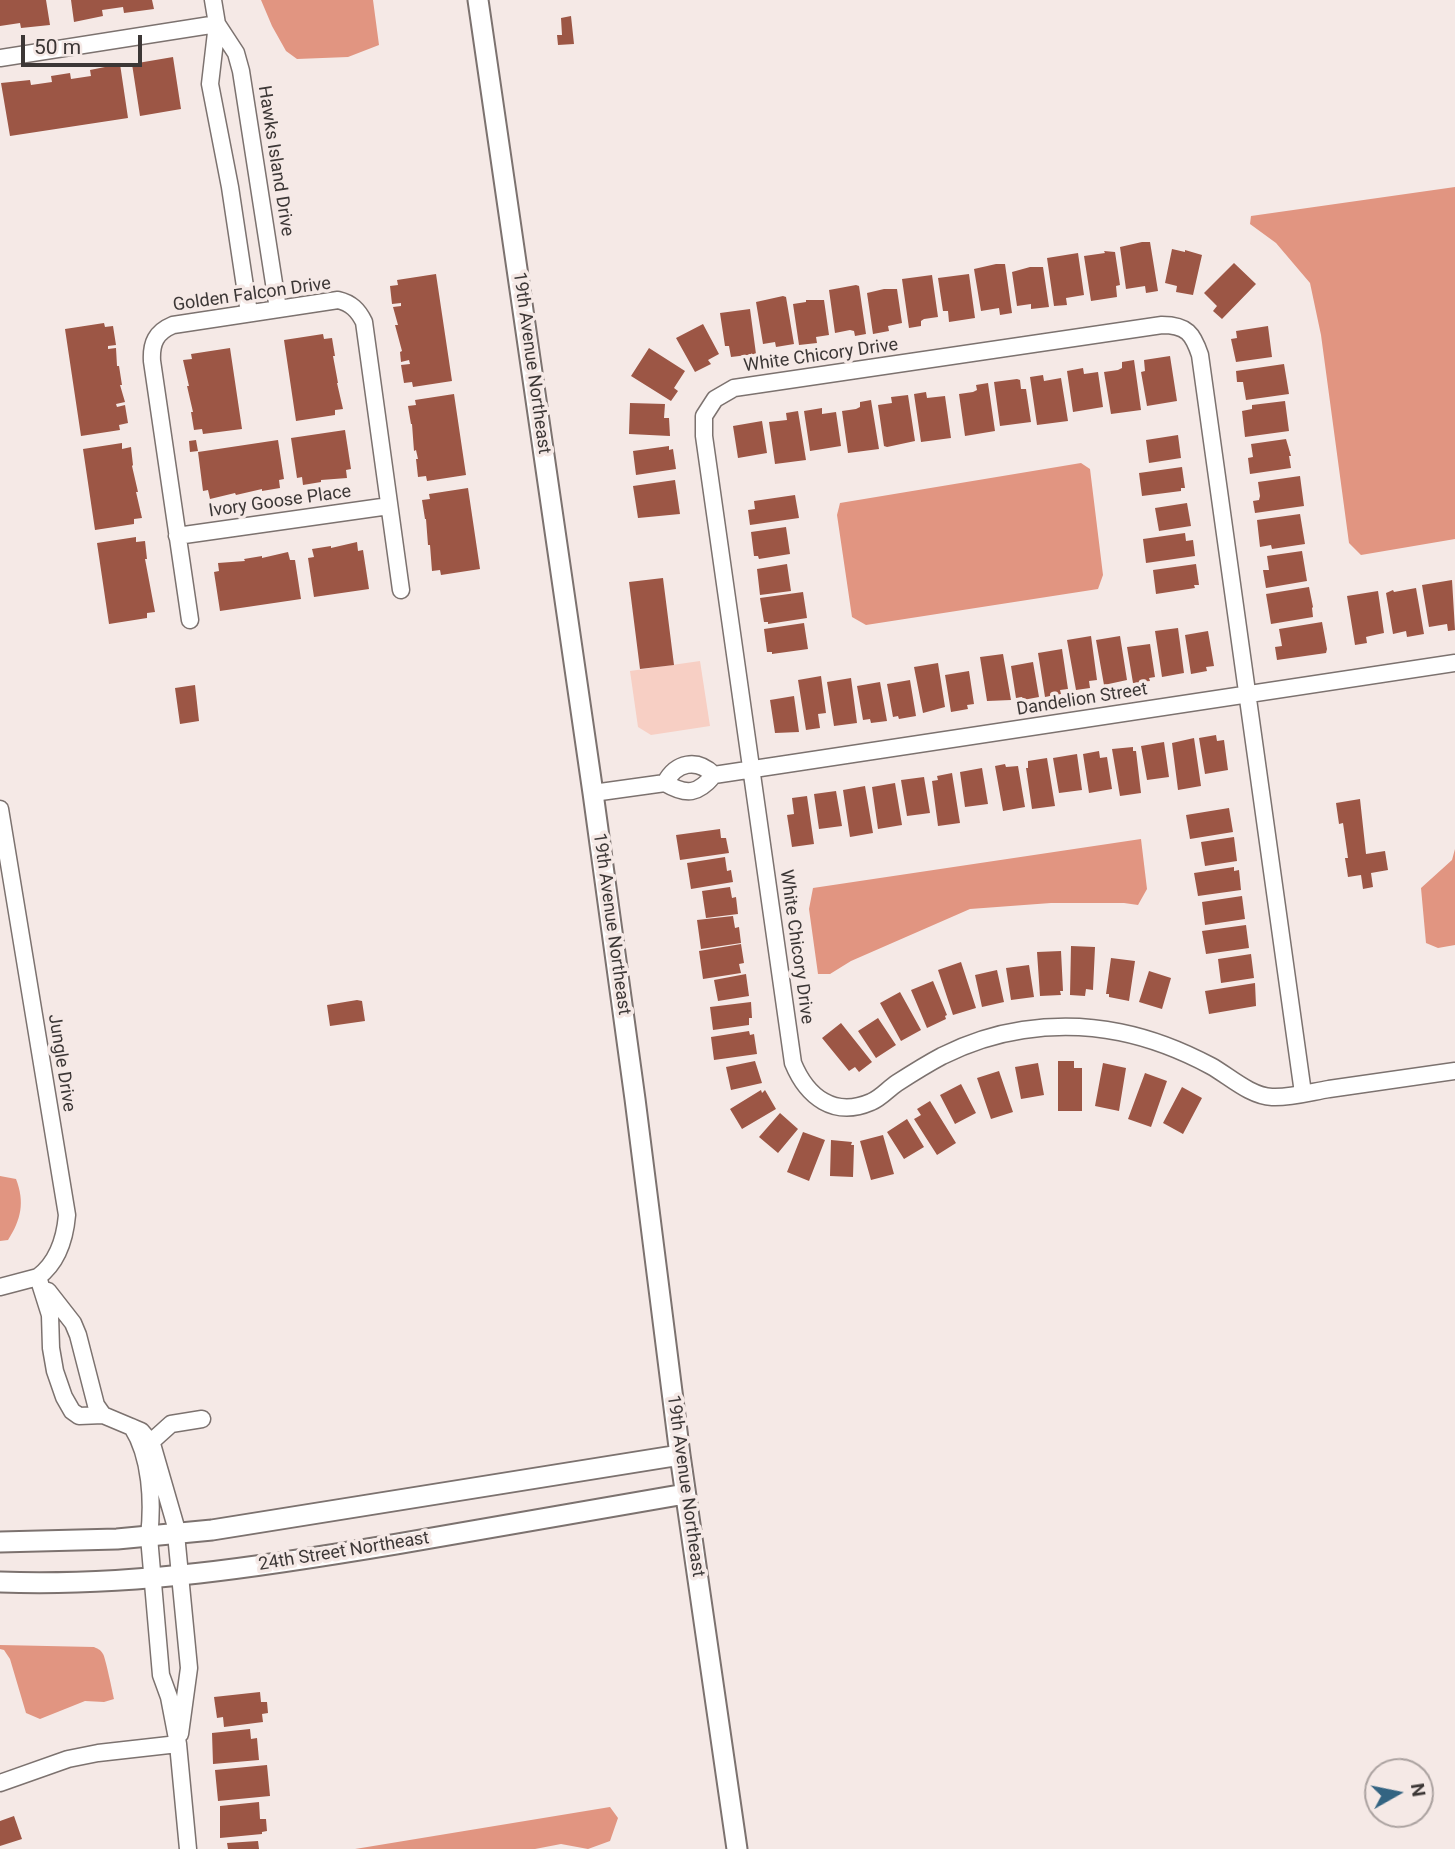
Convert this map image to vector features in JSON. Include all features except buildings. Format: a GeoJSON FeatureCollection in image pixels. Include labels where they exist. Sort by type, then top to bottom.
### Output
{"type":"FeatureCollection","features":[{"type":"Feature","properties":{"kind":"street","name":"Hawks Island Drive"},"geometry":{"type":"LineString","coordinates":[[213,0],[217,24],[210,84],[230,187],[249,313]]}},
{"type":"Feature","properties":{"kind":"street","name":"19th Avenue Northeast"},"geometry":{"type":"LineString","coordinates":[[478,0],[593,793],[685,1494],[737,1849]]}},
{"type":"Feature","properties":{"kind":"street","name":"Hawks Island Drive"},"geometry":{"type":"LineString","coordinates":[[217,24],[236,53],[241,71],[278,309]]}},
{"type":"Feature","properties":{"kind":"street"},"geometry":{"type":"LineString","coordinates":[[0,58],[217,24]]}},
{"type":"Feature","properties":{"kind":"street","name":"Golden Falcon Drive"},"geometry":{"type":"LineString","coordinates":[[190,620],[151,348],[163,329],[173,325],[338,300],[346,302],[360,314],[364,322],[401,590]]}},
{"type":"Feature","properties":{"kind":"street","name":"White Chicory Drive"},"geometry":{"type":"LineString","coordinates":[[1303,1093],[1200,355],[1194,337],[1183,328],[1162,325],[734,388],[715,399],[704,416],[704,436],[793,1063],[809,1092],[820,1100],[837,1106],[856,1107],[874,1101],[943,1055],[1021,1030],[1058,1027],[1095,1027],[1142,1037],[1192,1056],[1258,1094],[1272,1097],[1303,1093],[1455,1071]]}},
{"type":"Feature","properties":{"kind":"street","name":"Ivory Goose Place"},"geometry":{"type":"LineString","coordinates":[[177,536],[389,506]]}},
{"type":"Feature","properties":{"kind":"street","name":"Dandelion Street"},"geometry":{"type":"LineString","coordinates":[[593,793],[666,783],[676,790],[697,791],[714,775],[1455,663]]}},
{"type":"Feature","properties":{"kind":"street","name":"Dandelion Street"},"geometry":{"type":"LineString","coordinates":[[666,783],[672,771],[683,765],[696,765],[708,769],[714,775]]}},
{"type":"Feature","properties":{"kind":"street","name":"Jungle Drive"},"geometry":{"type":"LineString","coordinates":[[0,809],[67,1215],[63,1240],[50,1266],[38,1277]]}},
{"type":"Feature","properties":{"kind":"street"},"geometry":{"type":"LineString","coordinates":[[0,1287],[38,1277]]}},
{"type":"Feature","properties":{"kind":"street"},"geometry":{"type":"LineString","coordinates":[[38,1277],[73,1323],[96,1405],[103,1415]]}},
{"type":"Feature","properties":{"kind":"street"},"geometry":{"type":"LineString","coordinates":[[38,1277],[50,1315],[53,1360],[64,1397],[72,1411],[79,1416],[103,1415],[141,1431],[151,1442],[177,1534],[189,1668],[178,1744]]}},
{"type":"Feature","properties":{"kind":"street"},"geometry":{"type":"LineString","coordinates":[[151,1442],[171,1424],[202,1419]]}},
{"type":"Feature","properties":{"kind":"street"},"geometry":{"type":"LineString","coordinates":[[132,1427],[140,1442],[148,1474],[151,1519],[149,1537],[161,1675],[169,1697],[178,1744],[188,1849]]}},
{"type":"Feature","properties":{"kind":"street"},"geometry":{"type":"LineString","coordinates":[[0,1542],[177,1534],[680,1455]]}},
{"type":"Feature","properties":{"kind":"street","name":"24th Street Northeast"},"geometry":{"type":"LineString","coordinates":[[0,1582],[55,1583],[180,1576],[310,1559],[685,1494]]}},
{"type":"Feature","properties":{"kind":"street"},"geometry":{"type":"LineString","coordinates":[[0,1783],[68,1759],[178,1744]]}},
{"type":"Feature","properties":{"kind":"shaded area"},"geometry":{"type":"Polygon","coordinates":[[[261,0],[373,0],[379,45],[348,57],[297,59],[286,51],[261,0]]]}},
{"type":"Feature","properties":{"kind":"shaded area"},"geometry":{"type":"Polygon","coordinates":[[[1455,187],[1455,539],[1361,555],[1349,543],[1321,335],[1310,283],[1276,243],[1250,224],[1251,216],[1455,187]]]}},
{"type":"Feature","properties":{"kind":"shaded area"},"geometry":{"type":"Polygon","coordinates":[[[1081,463],[1090,469],[1103,575],[1098,589],[866,625],[852,617],[837,515],[840,503],[1081,463]]]}},
{"type":"Feature","properties":{"kind":"shaded area"},"geometry":{"type":"Polygon","coordinates":[[[700,661],[710,726],[651,735],[638,727],[630,671],[700,661]]]}},
{"type":"Feature","properties":{"kind":"shaded area"},"geometry":{"type":"Polygon","coordinates":[[[1141,839],[1147,889],[1138,905],[1051,903],[970,909],[851,961],[830,974],[818,974],[809,909],[813,888],[1141,839]]]}},
{"type":"Feature","properties":{"kind":"shaded area"},"geometry":{"type":"Polygon","coordinates":[[[1455,849],[1455,945],[1438,948],[1426,943],[1421,888],[1452,860],[1455,849]]]}},
{"type":"Feature","properties":{"kind":"shaded area"},"geometry":{"type":"Polygon","coordinates":[[[0,1176],[16,1179],[21,1203],[19,1218],[12,1233],[8,1240],[0,1241],[0,1176]]]}},
{"type":"Feature","properties":{"kind":"shaded area"},"geometry":{"type":"Polygon","coordinates":[[[0,1645],[94,1647],[104,1656],[114,1699],[104,1702],[85,1701],[40,1719],[26,1713],[10,1659],[4,1650],[0,1649],[0,1645]]]}},
{"type":"Feature","properties":{"kind":"shaded area"},"geometry":{"type":"Polygon","coordinates":[[[610,1807],[618,1818],[610,1841],[588,1849],[561,1844],[535,1849],[355,1849],[610,1807]]]}}]}
